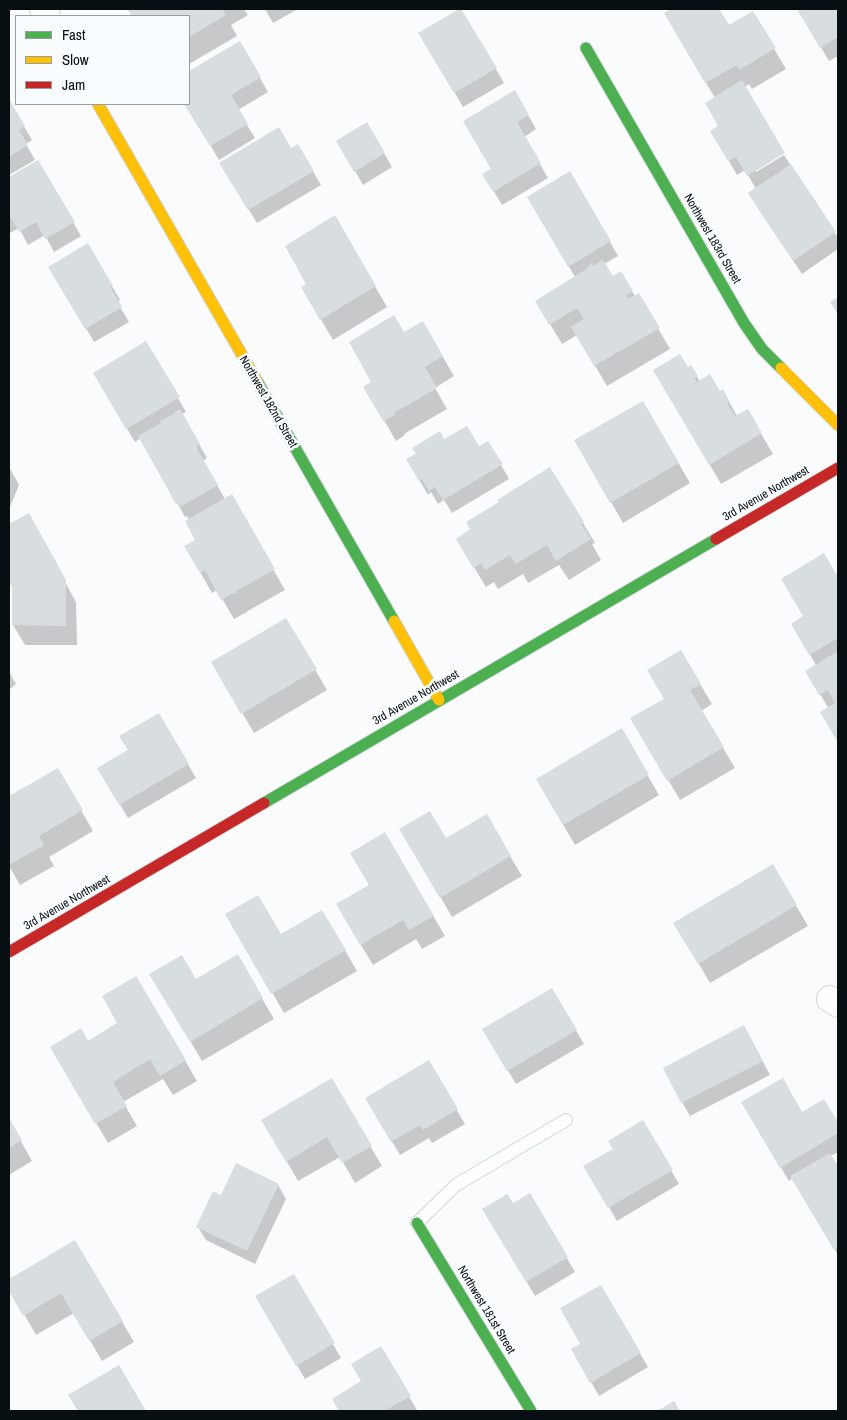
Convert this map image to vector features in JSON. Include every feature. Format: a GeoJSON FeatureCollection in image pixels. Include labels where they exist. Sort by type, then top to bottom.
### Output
{"type":"FeatureCollection","features":[{"type":"Feature","properties":{"kind":"street","name":"Northwest 183rd Street"},"geometry":{"type":"LineString","coordinates":[[586,48],[744,323],[762,349],[838,425]]}},
{"type":"Feature","properties":{"kind":"street","name":"Northwest 182nd Street"},"geometry":{"type":"LineString","coordinates":[[99,105],[440,700]]}},
{"type":"Feature","properties":{"kind":"street","name":"3rd Avenue Northwest"},"geometry":{"type":"LineString","coordinates":[[9,952],[838,468]]}},
{"type":"Feature","properties":{"kind":"street","name":"Northwest 181st Street"},"geometry":{"type":"LineString","coordinates":[[417,1223],[531,1411]]}},
{"type":"Feature","properties":{"kind":"lane"},"geometry":{"type":"LineString","coordinates":[[417,1223],[456,1185],[566,1120]]}},
{"type":"Feature","properties":{"kind":"building"},"geometry":{"type":"Polygon","coordinates":[[[127,9],[222,9],[226,15],[190,36],[190,15],[131,15],[127,9]]]}},
{"type":"Feature","properties":{"kind":"building"},"geometry":{"type":"Polygon","coordinates":[[[461,9],[497,68],[454,93],[418,33],[461,9]]]}},
{"type":"Feature","properties":{"kind":"building"},"geometry":{"type":"Polygon","coordinates":[[[671,9],[719,9],[729,25],[753,11],[776,48],[739,70],[737,65],[705,83],[664,13],[671,9]]]}},
{"type":"Feature","properties":{"kind":"building"},"geometry":{"type":"Polygon","coordinates":[[[797,9],[838,9],[838,37],[820,48],[797,9]]]}},
{"type":"Feature","properties":{"kind":"building"},"geometry":{"type":"Polygon","coordinates":[[[240,41],[261,77],[231,95],[248,124],[210,146],[185,105],[190,105],[190,70],[240,41]]]}},
{"type":"Feature","properties":{"kind":"building"},"geometry":{"type":"Polygon","coordinates":[[[742,80],[785,153],[747,176],[736,157],[728,161],[710,131],[718,126],[705,103],[742,80]]]}},
{"type":"Feature","properties":{"kind":"building"},"geometry":{"type":"Polygon","coordinates":[[[515,90],[529,115],[517,122],[541,163],[493,192],[482,174],[491,169],[463,121],[515,90]]]}},
{"type":"Feature","properties":{"kind":"building"},"geometry":{"type":"Polygon","coordinates":[[[9,99],[25,126],[19,130],[28,145],[9,157],[9,99]]]}},
{"type":"Feature","properties":{"kind":"building"},"geometry":{"type":"Polygon","coordinates":[[[367,122],[385,153],[354,172],[336,141],[367,122]]]}},
{"type":"Feature","properties":{"kind":"building"},"geometry":{"type":"Polygon","coordinates":[[[279,127],[291,148],[298,144],[314,171],[248,210],[219,163],[279,127]]]}},
{"type":"Feature","properties":{"kind":"building"},"geometry":{"type":"Polygon","coordinates":[[[38,160],[75,222],[45,239],[36,222],[19,232],[9,215],[9,177],[38,160]]]}},
{"type":"Feature","properties":{"kind":"building"},"geometry":{"type":"Polygon","coordinates":[[[791,164],[836,232],[793,261],[748,193],[791,164]]]}},
{"type":"Feature","properties":{"kind":"building"},"geometry":{"type":"Polygon","coordinates":[[[570,171],[611,241],[568,267],[527,197],[570,171]]]}},
{"type":"Feature","properties":{"kind":"building"},"geometry":{"type":"Polygon","coordinates":[[[335,215],[376,286],[320,320],[301,287],[306,284],[285,246],[335,215]]]}},
{"type":"Feature","properties":{"kind":"building"},"geometry":{"type":"Polygon","coordinates":[[[88,243],[113,286],[110,287],[122,307],[85,329],[48,267],[88,243]]]}},
{"type":"Feature","properties":{"kind":"building"},"geometry":{"type":"Polygon","coordinates":[[[603,260],[613,276],[621,271],[633,291],[626,295],[628,299],[639,293],[660,328],[594,366],[571,327],[584,319],[577,308],[549,325],[535,301],[588,268],[592,263],[593,266],[603,260]]]}},
{"type":"Feature","properties":{"kind":"building"},"geometry":{"type":"Polygon","coordinates":[[[838,297],[838,315],[830,302],[838,297]]]}},
{"type":"Feature","properties":{"kind":"building"},"geometry":{"type":"Polygon","coordinates":[[[394,315],[404,332],[423,321],[443,356],[425,367],[437,388],[383,421],[363,387],[371,382],[349,342],[394,315]]]}},
{"type":"Feature","properties":{"kind":"building"},"geometry":{"type":"Polygon","coordinates":[[[146,341],[180,397],[126,429],[93,373],[146,341]]]}},
{"type":"Feature","properties":{"kind":"building"},"geometry":{"type":"Polygon","coordinates":[[[680,354],[688,367],[691,365],[698,376],[694,378],[697,382],[710,374],[720,391],[723,389],[730,402],[727,403],[735,416],[748,409],[762,433],[709,465],[653,370],[680,354]]]}},
{"type":"Feature","properties":{"kind":"building"},"geometry":{"type":"Polygon","coordinates":[[[643,401],[679,463],[610,503],[574,440],[643,401]]]}},
{"type":"Feature","properties":{"kind":"building"},"geometry":{"type":"Polygon","coordinates":[[[180,409],[200,444],[196,447],[218,485],[180,507],[179,503],[176,504],[138,436],[161,423],[160,421],[180,409]]]}},
{"type":"Feature","properties":{"kind":"building"},"geometry":{"type":"Polygon","coordinates":[[[467,426],[479,446],[488,441],[503,464],[443,500],[435,487],[429,491],[422,479],[419,481],[406,459],[416,454],[412,448],[440,431],[444,439],[467,426]]]}},
{"type":"Feature","properties":{"kind":"building"},"geometry":{"type":"Polygon","coordinates":[[[550,467],[584,522],[581,524],[591,539],[556,561],[547,545],[516,564],[510,555],[485,570],[481,563],[473,568],[456,539],[470,529],[466,522],[550,467]]]}},
{"type":"Feature","properties":{"kind":"building"},"geometry":{"type":"Polygon","coordinates":[[[232,494],[275,569],[236,591],[237,593],[233,595],[233,593],[221,600],[205,570],[200,573],[184,546],[195,540],[185,521],[232,494]]]}},
{"type":"Feature","properties":{"kind":"building"},"geometry":{"type":"Polygon","coordinates":[[[29,513],[66,580],[66,626],[12,625],[12,587],[9,581],[9,524],[29,513]]]}},
{"type":"Feature","properties":{"kind":"building"},"geometry":{"type":"Polygon","coordinates":[[[824,553],[838,577],[838,638],[809,655],[791,624],[803,616],[781,579],[824,553]]]}},
{"type":"Feature","properties":{"kind":"building"},"geometry":{"type":"Polygon","coordinates":[[[286,618],[317,669],[241,714],[211,662],[286,618]]]}},
{"type":"Feature","properties":{"kind":"building"},"geometry":{"type":"Polygon","coordinates":[[[681,650],[701,684],[690,690],[724,747],[667,781],[630,718],[664,699],[647,670],[681,650]]]}},
{"type":"Feature","properties":{"kind":"building"},"geometry":{"type":"Polygon","coordinates":[[[838,651],[838,743],[820,712],[835,703],[828,690],[819,695],[805,671],[838,651]]]}},
{"type":"Feature","properties":{"kind":"building"},"geometry":{"type":"Polygon","coordinates":[[[159,713],[189,764],[119,805],[97,768],[128,750],[119,736],[159,713]]]}},
{"type":"Feature","properties":{"kind":"building"},"geometry":{"type":"Polygon","coordinates":[[[622,728],[649,775],[563,825],[536,779],[622,728]]]}},
{"type":"Feature","properties":{"kind":"building"},"geometry":{"type":"Polygon","coordinates":[[[58,768],[83,810],[39,836],[44,845],[9,865],[9,796],[58,768]]]}},
{"type":"Feature","properties":{"kind":"building"},"geometry":{"type":"Polygon","coordinates":[[[430,811],[446,838],[487,814],[511,856],[440,898],[399,829],[430,811]]]}},
{"type":"Feature","properties":{"kind":"building"},"geometry":{"type":"Polygon","coordinates":[[[385,832],[434,916],[409,930],[403,920],[360,945],[336,904],[369,885],[350,853],[385,832]]]}},
{"type":"Feature","properties":{"kind":"building"},"geometry":{"type":"Polygon","coordinates":[[[773,864],[797,905],[698,964],[673,923],[773,864]]]}},
{"type":"Feature","properties":{"kind":"building"},"geometry":{"type":"Polygon","coordinates":[[[258,895],[281,934],[322,910],[346,950],[271,994],[225,914],[258,895]]]}},
{"type":"Feature","properties":{"kind":"building"},"geometry":{"type":"Polygon","coordinates":[[[238,954],[263,998],[190,1042],[149,974],[182,955],[196,979],[238,954]]]}},
{"type":"Feature","properties":{"kind":"building"},"geometry":{"type":"Polygon","coordinates":[[[136,976],[186,1060],[160,1076],[150,1059],[113,1082],[127,1106],[95,1124],[50,1047],[81,1028],[88,1041],[117,1023],[102,996],[136,976]]]}},
{"type":"Feature","properties":{"kind":"building"},"geometry":{"type":"Polygon","coordinates":[[[552,988],[577,1030],[507,1071],[482,1029],[552,988]]]}},
{"type":"Feature","properties":{"kind":"building"},"geometry":{"type":"Polygon","coordinates":[[[744,1025],[763,1061],[681,1103],[663,1068],[744,1025]]]}},
{"type":"Feature","properties":{"kind":"building"},"geometry":{"type":"Polygon","coordinates":[[[429,1060],[458,1109],[423,1130],[420,1125],[391,1142],[365,1098],[429,1060]]]}},
{"type":"Feature","properties":{"kind":"building"},"geometry":{"type":"Polygon","coordinates":[[[332,1078],[372,1146],[342,1163],[327,1137],[286,1162],[261,1120],[332,1078]]]}},
{"type":"Feature","properties":{"kind":"building"},"geometry":{"type":"Polygon","coordinates":[[[783,1078],[802,1112],[824,1099],[838,1122],[838,1133],[780,1168],[741,1102],[783,1078]]]}},
{"type":"Feature","properties":{"kind":"building"},"geometry":{"type":"Polygon","coordinates":[[[9,1118],[22,1140],[9,1148],[9,1118]]]}},
{"type":"Feature","properties":{"kind":"building"},"geometry":{"type":"Polygon","coordinates":[[[643,1120],[673,1170],[608,1208],[583,1166],[613,1149],[608,1141],[643,1120]]]}},
{"type":"Feature","properties":{"kind":"building"},"geometry":{"type":"Polygon","coordinates":[[[830,1153],[838,1166],[838,1247],[834,1250],[790,1176],[830,1153]]]}},
{"type":"Feature","properties":{"kind":"building"},"geometry":{"type":"Polygon","coordinates":[[[236,1163],[279,1184],[247,1251],[196,1227],[213,1191],[221,1195],[236,1163]]]}},
{"type":"Feature","properties":{"kind":"building"},"geometry":{"type":"Polygon","coordinates":[[[530,1193],[568,1257],[526,1282],[482,1209],[507,1194],[513,1203],[530,1193]]]}},
{"type":"Feature","properties":{"kind":"building"},"geometry":{"type":"Polygon","coordinates":[[[75,1240],[123,1321],[89,1341],[61,1293],[23,1316],[9,1291],[9,1279],[75,1240]]]}},
{"type":"Feature","properties":{"kind":"building"},"geometry":{"type":"Polygon","coordinates":[[[294,1274],[335,1343],[296,1366],[255,1296],[294,1274]]]}},
{"type":"Feature","properties":{"kind":"building"},"geometry":{"type":"Polygon","coordinates":[[[601,1285],[641,1353],[590,1383],[571,1349],[580,1344],[560,1308],[601,1285]]]}},
{"type":"Feature","properties":{"kind":"building"},"geometry":{"type":"Polygon","coordinates":[[[381,1346],[411,1396],[384,1411],[339,1411],[332,1399],[361,1381],[351,1364],[381,1346]]]}},
{"type":"Feature","properties":{"kind":"building"},"geometry":{"type":"Polygon","coordinates":[[[119,1365],[146,1411],[78,1411],[68,1395],[119,1365]]]}},
{"type":"Feature","properties":{"kind":"building"},"geometry":{"type":"Polygon","coordinates":[[[674,1401],[680,1411],[657,1411],[674,1401]]]}},
{"type":"Feature","properties":{"kind":"traffic: fast"},"geometry":{"type":"LineString","coordinates":[[586,48],[744,323],[762,349],[781,368]]}},
{"type":"Feature","properties":{"kind":"traffic: fast"},"geometry":{"type":"LineString","coordinates":[[257,381],[394,621]]}},
{"type":"Feature","properties":{"kind":"traffic: fast"},"geometry":{"type":"LineString","coordinates":[[264,803],[716,539]]}},
{"type":"Feature","properties":{"kind":"traffic: fast"},"geometry":{"type":"LineString","coordinates":[[417,1223],[531,1411]]}},
{"type":"Feature","properties":{"kind":"traffic: slow"},"geometry":{"type":"LineString","coordinates":[[99,105],[257,381]]}},
{"type":"Feature","properties":{"kind":"traffic: slow"},"geometry":{"type":"LineString","coordinates":[[781,368],[838,425]]}},
{"type":"Feature","properties":{"kind":"traffic: slow"},"geometry":{"type":"LineString","coordinates":[[394,621],[439,700]]}},
{"type":"Feature","properties":{"kind":"traffic: jam"},"geometry":{"type":"LineString","coordinates":[[716,539],[838,468]]}},
{"type":"Feature","properties":{"kind":"traffic: jam"},"geometry":{"type":"LineString","coordinates":[[9,952],[264,803]]}}]}
